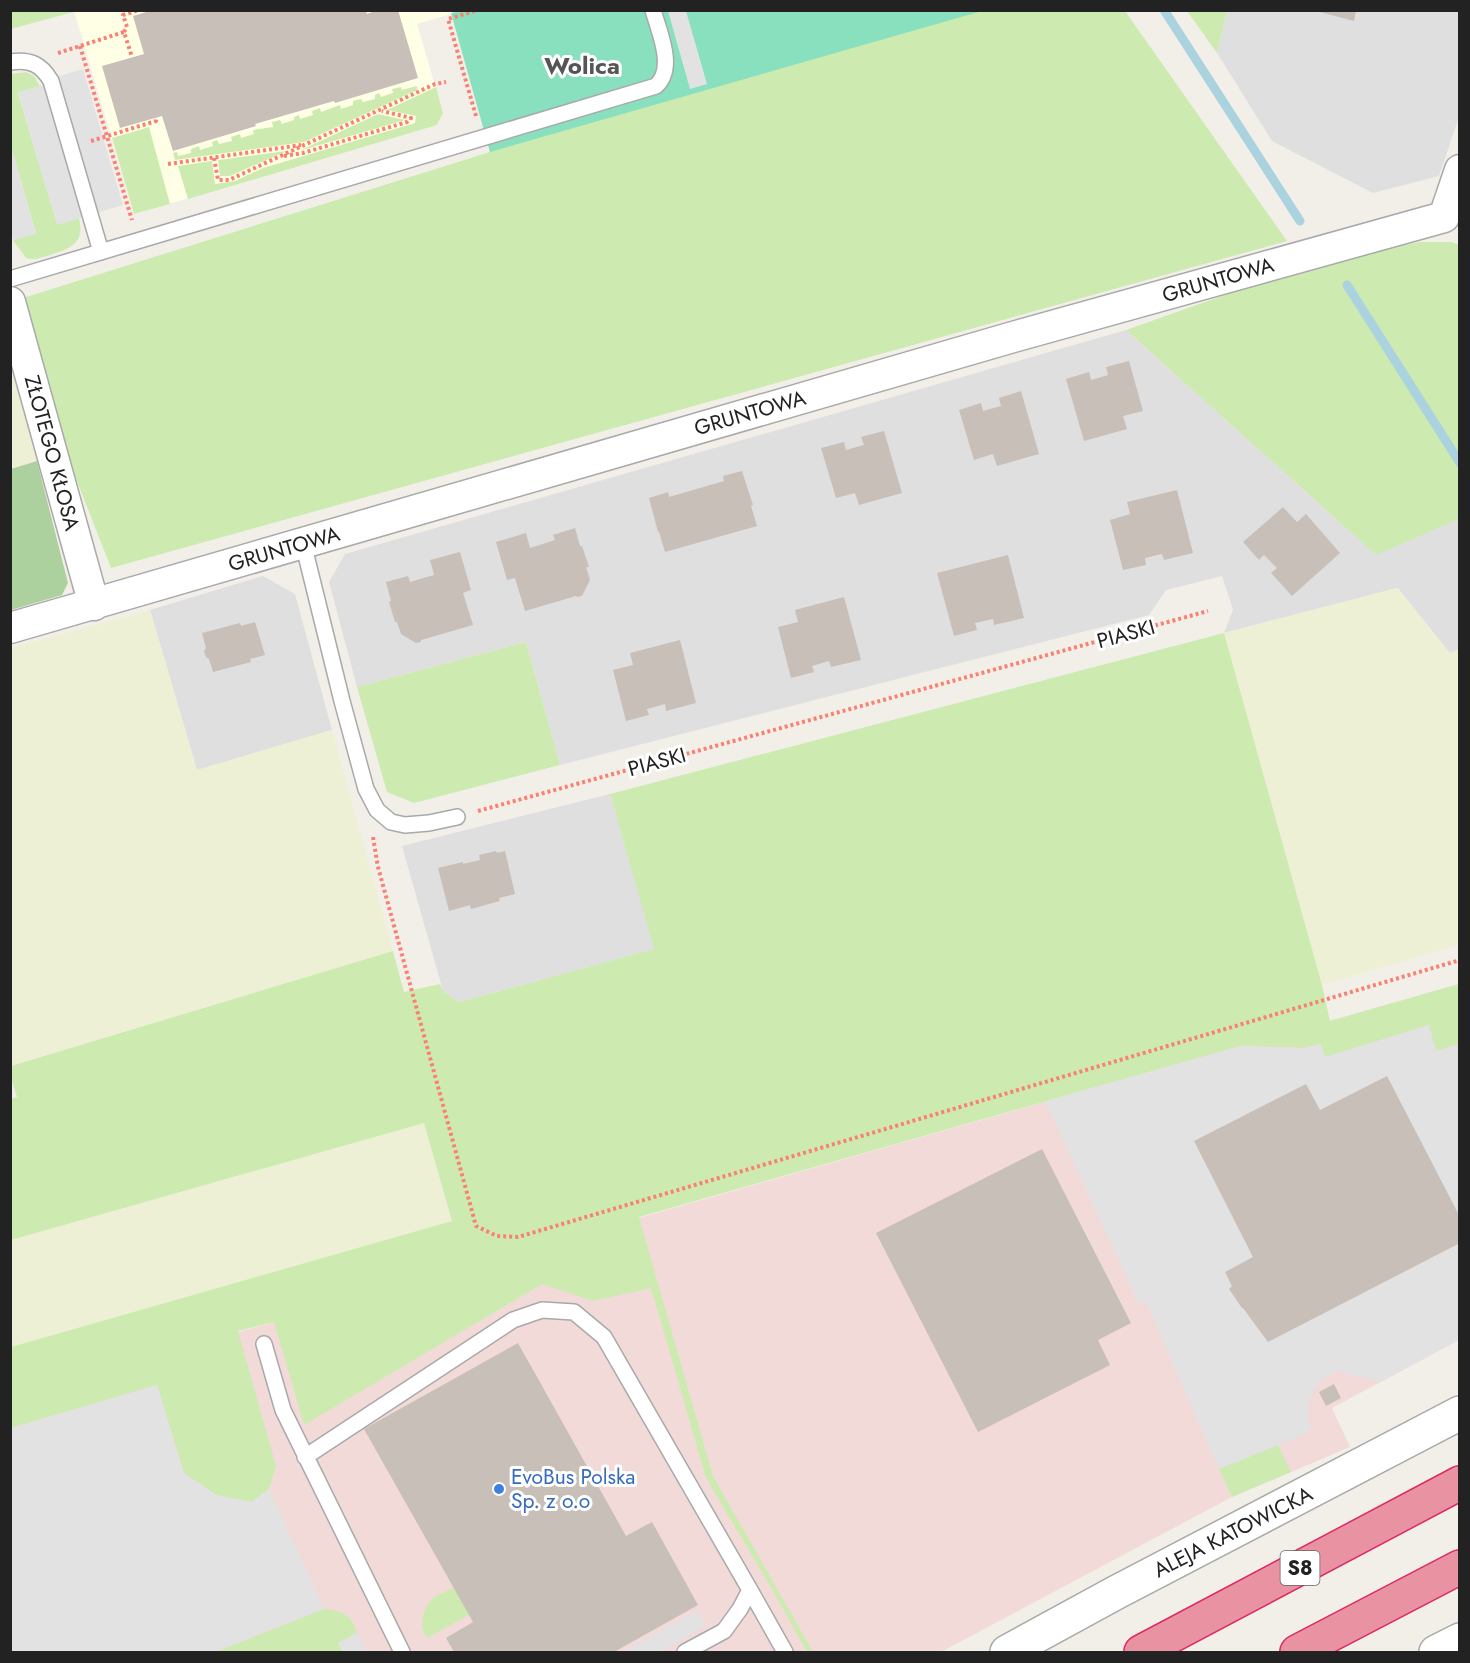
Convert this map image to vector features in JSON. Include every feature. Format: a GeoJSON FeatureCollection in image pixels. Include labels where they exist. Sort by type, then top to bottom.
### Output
{"type":"FeatureCollection","features":[{"type":"Feature","properties":{"kind":"highway","name":"S8"},"geometry":{"type":"LineString","coordinates":[[1141,1653],[1460,1484]]}},
{"type":"Feature","properties":{"kind":"highway"},"geometry":{"type":"LineString","coordinates":[[1297,1653],[1460,1567]]}},
{"type":"Feature","properties":{"kind":"street","name":"GRUNTOWA"},"geometry":{"type":"LineString","coordinates":[[10,628],[1013,337],[1452,220],[1460,170]]}},
{"type":"Feature","properties":{"kind":"street","name":"ZŁOTEGO KŁOSA"},"geometry":{"type":"LineString","coordinates":[[12,310],[94,605]]}},
{"type":"Feature","properties":{"kind":"street","name":"ALEJA KATOWICKA"},"geometry":{"type":"LineString","coordinates":[[1007,1653],[1117,1592],[1460,1413]]}},
{"type":"Feature","properties":{"kind":"street"},"geometry":{"type":"LineString","coordinates":[[1436,1653],[1460,1640]]}},
{"type":"Feature","properties":{"kind":"lane"},"geometry":{"type":"LineString","coordinates":[[10,279],[656,86],[664,74],[665,61],[653,10]]}},
{"type":"Feature","properties":{"kind":"lane"},"geometry":{"type":"LineString","coordinates":[[10,62],[24,60],[35,64],[46,73],[51,81],[100,252]]}},
{"type":"Feature","properties":{"kind":"lane"},"geometry":{"type":"LineString","coordinates":[[303,543],[366,789],[377,810],[391,822],[405,825],[457,817]]}},
{"type":"Feature","properties":{"kind":"lane"},"geometry":{"type":"LineString","coordinates":[[305,1457],[513,1320],[542,1310],[574,1312],[604,1337],[785,1653]]}},
{"type":"Feature","properties":{"kind":"lane"},"geometry":{"type":"LineString","coordinates":[[264,1344],[283,1410],[402,1653]]}},
{"type":"Feature","properties":{"kind":"lane"},"geometry":{"type":"LineString","coordinates":[[684,1653],[724,1631],[750,1590]]}},
{"type":"Feature","properties":{"kind":"path"},"geometry":{"type":"LineString","coordinates":[[138,241],[82,45],[124,32],[127,27],[123,15],[139,10]]}},
{"type":"Feature","properties":{"kind":"path"},"geometry":{"type":"LineString","coordinates":[[478,10],[448,19],[483,137]]}},
{"type":"Feature","properties":{"kind":"path"},"geometry":{"type":"LineString","coordinates":[[124,32],[132,57]]}},
{"type":"Feature","properties":{"kind":"path"},"geometry":{"type":"LineString","coordinates":[[214,158],[218,180],[229,180],[435,84],[446,82]]}},
{"type":"Feature","properties":{"kind":"path"},"geometry":{"type":"LineString","coordinates":[[278,157],[303,153],[408,122],[411,118],[380,111]]}},
{"type":"Feature","properties":{"kind":"path"},"geometry":{"type":"LineString","coordinates":[[111,135],[156,121],[155,118]]}},
{"type":"Feature","properties":{"kind":"path"},"geometry":{"type":"LineString","coordinates":[[168,164],[306,144]]}},
{"type":"Feature","properties":{"kind":"path","name":"PIASKI"},"geometry":{"type":"LineString","coordinates":[[457,817],[1208,611]]}},
{"type":"Feature","properties":{"kind":"path"},"geometry":{"type":"LineString","coordinates":[[366,789],[378,867],[476,1226],[497,1236],[518,1237],[1460,960]]}},
{"type":"Feature","properties":{"kind":"shaded area"},"geometry":{"type":"Polygon","coordinates":[[[74,11],[461,11],[417,24],[443,113],[437,125],[134,214],[74,11]]]}},
{"type":"Feature","properties":{"kind":"shaded area"},"geometry":{"type":"Polygon","coordinates":[[[668,11],[686,11],[707,84],[690,89],[668,11]]]}},
{"type":"Feature","properties":{"kind":"shaded area"},"geometry":{"type":"Polygon","coordinates":[[[1227,11],[1459,11],[1459,117],[1439,176],[1373,193],[1272,141],[1217,53],[1227,11]]]}},
{"type":"Feature","properties":{"kind":"shaded area"},"geometry":{"type":"Polygon","coordinates":[[[83,69],[123,205],[57,225],[18,92],[83,69]]]}},
{"type":"Feature","properties":{"kind":"shaded area"},"geometry":{"type":"Polygon","coordinates":[[[11,147],[36,234],[13,240],[10,230],[11,147]]]}},
{"type":"Feature","properties":{"kind":"shaded area"},"geometry":{"type":"Polygon","coordinates":[[[1126,330],[1375,554],[1459,519],[1459,649],[1450,654],[1397,588],[1224,633],[1233,610],[1222,576],[1166,590],[1149,615],[560,765],[526,642],[357,687],[329,582],[345,554],[1126,330]]]}},
{"type":"Feature","properties":{"kind":"shaded area"},"geometry":{"type":"Polygon","coordinates":[[[10,353],[37,461],[11,469],[10,469],[10,353]]]}},
{"type":"Feature","properties":{"kind":"shaded area"},"geometry":{"type":"Polygon","coordinates":[[[263,576],[295,594],[332,730],[197,770],[150,610],[263,576]]]}},
{"type":"Feature","properties":{"kind":"shaded area"},"geometry":{"type":"Polygon","coordinates":[[[1398,588],[1450,653],[1459,649],[1459,945],[1322,985],[1224,633],[1398,588]]]}},
{"type":"Feature","properties":{"kind":"shaded area"},"geometry":{"type":"Polygon","coordinates":[[[150,610],[197,770],[332,730],[393,951],[11,1066],[11,648],[150,610]]]}},
{"type":"Feature","properties":{"kind":"shaded area"},"geometry":{"type":"Polygon","coordinates":[[[610,794],[655,949],[459,1002],[443,991],[402,846],[610,794]]]}},
{"type":"Feature","properties":{"kind":"shaded area"},"geometry":{"type":"Polygon","coordinates":[[[1459,984],[1459,1340],[1332,1408],[1350,1447],[1232,1497],[941,1652],[11,1652],[11,1397],[1459,984]]]}},
{"type":"Feature","properties":{"kind":"shaded area"},"geometry":{"type":"Polygon","coordinates":[[[1429,1025],[1436,1051],[1459,1044],[1459,1340],[1381,1382],[1336,1371],[1324,1378],[1309,1401],[1307,1416],[1310,1431],[1219,1469],[1146,1302],[1139,1304],[1045,1101],[1241,1046],[1304,1048],[1321,1044],[1325,1057],[1429,1025]]]}},
{"type":"Feature","properties":{"kind":"shaded area"},"geometry":{"type":"Polygon","coordinates":[[[424,1123],[452,1221],[11,1347],[11,1240],[424,1123]]]}},
{"type":"Feature","properties":{"kind":"shaded area"},"geometry":{"type":"Polygon","coordinates":[[[157,1385],[184,1473],[216,1495],[251,1502],[269,1489],[324,1609],[215,1652],[11,1652],[11,1428],[157,1385]]]}},
{"type":"Feature","properties":{"kind":"shaded area"},"geometry":{"type":"Polygon","coordinates":[[[697,1611],[706,1625],[660,1652],[623,1652],[697,1611]]]}},
{"type":"Feature","properties":{"kind":"shaded area"},"geometry":{"type":"Polygon","coordinates":[[[357,1633],[366,1652],[343,1652],[338,1643],[357,1633]]]}},
{"type":"Feature","properties":{"kind":"green space"},"geometry":{"type":"Polygon","coordinates":[[[11,10],[77,10],[77,11],[11,29],[11,10]]]}},
{"type":"Feature","properties":{"kind":"green space"},"geometry":{"type":"Polygon","coordinates":[[[461,10],[982,11],[490,152],[451,13],[461,10]]]}},
{"type":"Feature","properties":{"kind":"green space"},"geometry":{"type":"Polygon","coordinates":[[[686,10],[1125,11],[1287,241],[111,568],[64,448],[23,298],[490,152],[489,147],[686,10]]]}},
{"type":"Feature","properties":{"kind":"green space"},"geometry":{"type":"Polygon","coordinates":[[[1187,11],[1227,11],[1217,53],[1187,11]]]}},
{"type":"Feature","properties":{"kind":"green space"},"geometry":{"type":"Polygon","coordinates":[[[26,72],[34,76],[40,86],[18,93],[57,224],[79,218],[80,227],[80,234],[75,244],[50,255],[32,259],[26,258],[13,240],[36,233],[11,147],[10,74],[26,72]]]}},
{"type":"Feature","properties":{"kind":"green space"},"geometry":{"type":"Polygon","coordinates":[[[417,86],[417,90],[304,142],[175,160],[173,153],[177,152],[178,156],[191,153],[191,149],[199,146],[200,150],[213,146],[212,142],[217,140],[219,144],[232,141],[231,137],[240,134],[241,138],[254,134],[253,130],[273,127],[272,122],[280,120],[282,124],[294,120],[294,117],[299,115],[300,119],[313,115],[312,111],[320,108],[321,112],[340,105],[341,109],[353,105],[353,101],[361,99],[363,102],[375,99],[375,95],[379,93],[381,97],[393,93],[392,89],[401,87],[402,90],[417,86]]]}},
{"type":"Feature","properties":{"kind":"green space"},"geometry":{"type":"Polygon","coordinates":[[[436,87],[443,113],[437,125],[188,199],[178,166],[212,161],[215,184],[235,181],[263,168],[415,123],[416,116],[387,110],[436,87]]]}},
{"type":"Feature","properties":{"kind":"green space"},"geometry":{"type":"Polygon","coordinates":[[[378,114],[405,120],[299,151],[378,114]]]}},
{"type":"Feature","properties":{"kind":"green space"},"geometry":{"type":"Polygon","coordinates":[[[149,127],[170,204],[134,214],[112,138],[149,127]]]}},
{"type":"Feature","properties":{"kind":"green space"},"geometry":{"type":"Polygon","coordinates":[[[287,151],[230,176],[220,176],[218,160],[287,151]]]}},
{"type":"Feature","properties":{"kind":"green space"},"geometry":{"type":"Polygon","coordinates":[[[1420,242],[1452,242],[1459,245],[1459,519],[1376,555],[1126,330],[1315,263],[1420,242]]]}},
{"type":"Feature","properties":{"kind":"green space"},"geometry":{"type":"Polygon","coordinates":[[[37,461],[68,583],[62,595],[11,610],[11,469],[37,461]]]}},
{"type":"Feature","properties":{"kind":"green space"},"geometry":{"type":"Polygon","coordinates":[[[1224,633],[1330,1021],[1459,984],[1459,1044],[1436,1051],[1428,1025],[1325,1058],[1320,1044],[1304,1048],[1241,1046],[639,1217],[713,1476],[813,1652],[807,1652],[706,1478],[651,1288],[593,1301],[542,1284],[304,1425],[274,1322],[238,1331],[276,1466],[269,1489],[251,1502],[216,1495],[184,1473],[157,1385],[11,1428],[11,1347],[452,1221],[424,1123],[11,1240],[10,1099],[17,1097],[11,1078],[11,1066],[393,951],[404,992],[440,984],[443,991],[459,1002],[654,949],[610,794],[1224,633]]]}},
{"type":"Feature","properties":{"kind":"green space"},"geometry":{"type":"Polygon","coordinates":[[[526,642],[560,765],[414,803],[387,792],[357,687],[526,642]]]}},
{"type":"Feature","properties":{"kind":"green space"},"geometry":{"type":"Polygon","coordinates":[[[1278,1445],[1291,1472],[1232,1497],[1219,1469],[1278,1445]]]}},
{"type":"Feature","properties":{"kind":"green space"},"geometry":{"type":"Polygon","coordinates":[[[455,1587],[471,1614],[427,1638],[422,1628],[427,1605],[434,1597],[455,1587]]]}},
{"type":"Feature","properties":{"kind":"green space"},"geometry":{"type":"Polygon","coordinates":[[[324,1609],[345,1615],[355,1627],[357,1633],[338,1643],[343,1652],[215,1652],[324,1609]]]}},
{"type":"Feature","properties":{"kind":"building"},"geometry":{"type":"Polygon","coordinates":[[[153,10],[366,10],[367,14],[377,10],[398,10],[418,78],[255,124],[256,126],[173,151],[162,116],[120,128],[102,66],[144,54],[133,16],[153,10]]]}},
{"type":"Feature","properties":{"kind":"building"},"geometry":{"type":"Polygon","coordinates":[[[1312,10],[1356,10],[1354,21],[1312,10]]]}},
{"type":"Feature","properties":{"kind":"building"},"geometry":{"type":"Polygon","coordinates":[[[1129,361],[1143,411],[1123,416],[1127,429],[1084,441],[1066,379],[1089,372],[1091,380],[1108,375],[1106,367],[1129,361]]]}},
{"type":"Feature","properties":{"kind":"building"},"geometry":{"type":"Polygon","coordinates":[[[1021,391],[1039,454],[997,466],[993,454],[974,460],[959,410],[981,403],[983,411],[1001,406],[999,398],[1021,391]]]}},
{"type":"Feature","properties":{"kind":"building"},"geometry":{"type":"Polygon","coordinates":[[[884,431],[902,493],[859,505],[855,493],[836,498],[821,448],[844,442],[846,450],[864,445],[861,437],[884,431]]]}},
{"type":"Feature","properties":{"kind":"building"},"geometry":{"type":"Polygon","coordinates":[[[742,471],[757,526],[665,552],[649,498],[668,492],[669,497],[724,481],[723,476],[742,471]]]}},
{"type":"Feature","properties":{"kind":"building"},"geometry":{"type":"Polygon","coordinates":[[[1177,490],[1193,553],[1164,560],[1162,554],[1145,558],[1146,565],[1123,570],[1110,520],[1130,514],[1127,502],[1177,490]]]}},
{"type":"Feature","properties":{"kind":"building"},"geometry":{"type":"Polygon","coordinates":[[[1283,507],[1297,522],[1306,514],[1340,553],[1292,596],[1271,573],[1277,568],[1264,555],[1259,560],[1243,542],[1283,507]]]}},
{"type":"Feature","properties":{"kind":"building"},"geometry":{"type":"Polygon","coordinates":[[[575,528],[589,567],[586,567],[590,580],[582,596],[525,611],[515,578],[507,580],[496,542],[526,533],[530,548],[555,540],[553,535],[575,528]]]}},
{"type":"Feature","properties":{"kind":"building"},"geometry":{"type":"Polygon","coordinates":[[[460,552],[471,590],[463,593],[473,625],[416,643],[401,634],[395,622],[386,582],[408,576],[410,582],[434,575],[430,560],[460,552]]]}},
{"type":"Feature","properties":{"kind":"building"},"geometry":{"type":"Polygon","coordinates":[[[1008,555],[1024,618],[994,625],[993,619],[975,623],[977,630],[954,636],[937,573],[1008,555]]]}},
{"type":"Feature","properties":{"kind":"building"},"geometry":{"type":"Polygon","coordinates":[[[844,597],[861,660],[831,667],[829,661],[812,666],[814,672],[791,678],[778,627],[798,622],[795,610],[844,597]]]}},
{"type":"Feature","properties":{"kind":"building"},"geometry":{"type":"Polygon","coordinates":[[[255,622],[265,655],[250,659],[251,662],[213,672],[204,651],[206,648],[202,633],[240,623],[241,626],[255,622]]]}},
{"type":"Feature","properties":{"kind":"building"},"geometry":{"type":"Polygon","coordinates":[[[680,640],[696,703],[666,711],[665,704],[647,709],[649,715],[626,721],[613,670],[633,665],[630,653],[680,640]]]}},
{"type":"Feature","properties":{"kind":"building"},"geometry":{"type":"Polygon","coordinates":[[[496,851],[497,853],[505,851],[515,894],[471,909],[470,905],[449,911],[438,868],[480,860],[479,855],[496,851]]]}},
{"type":"Feature","properties":{"kind":"building"},"geometry":{"type":"Polygon","coordinates":[[[1387,1076],[1460,1217],[1460,1243],[1268,1342],[1229,1289],[1232,1286],[1225,1272],[1253,1257],[1194,1141],[1306,1084],[1320,1110],[1387,1076]]]}},
{"type":"Feature","properties":{"kind":"building"},"geometry":{"type":"Polygon","coordinates":[[[1042,1149],[1131,1323],[1098,1340],[1110,1365],[978,1432],[876,1233],[1042,1149]]]}},
{"type":"Feature","properties":{"kind":"building","name":"EvoBus Polska Sp. z o.o"},"geometry":{"type":"Polygon","coordinates":[[[518,1343],[626,1536],[652,1522],[698,1605],[614,1652],[454,1652],[446,1638],[473,1622],[364,1429],[518,1343]]]}},
{"type":"Feature","properties":{"kind":"building"},"geometry":{"type":"Polygon","coordinates":[[[1334,1384],[1341,1398],[1326,1406],[1319,1392],[1334,1384]]]}},
{"type":"Feature","properties":{"kind":"waterway"},"geometry":{"type":"LineString","coordinates":[[1164,10],[1300,221]]}},
{"type":"Feature","properties":{"kind":"waterway"},"geometry":{"type":"LineString","coordinates":[[1347,285],[1460,463]]}},
{"type":"Feature","properties":{"kind":"place","name":"EvoBus Polska Sp. z o.o"},"geometry":{"type":"Point","coordinates":[499,1489]}},
{"type":"Feature","properties":{"kind":"district","name":"Wolica"},"geometry":{"type":"Point","coordinates":[582,65]}}]}
